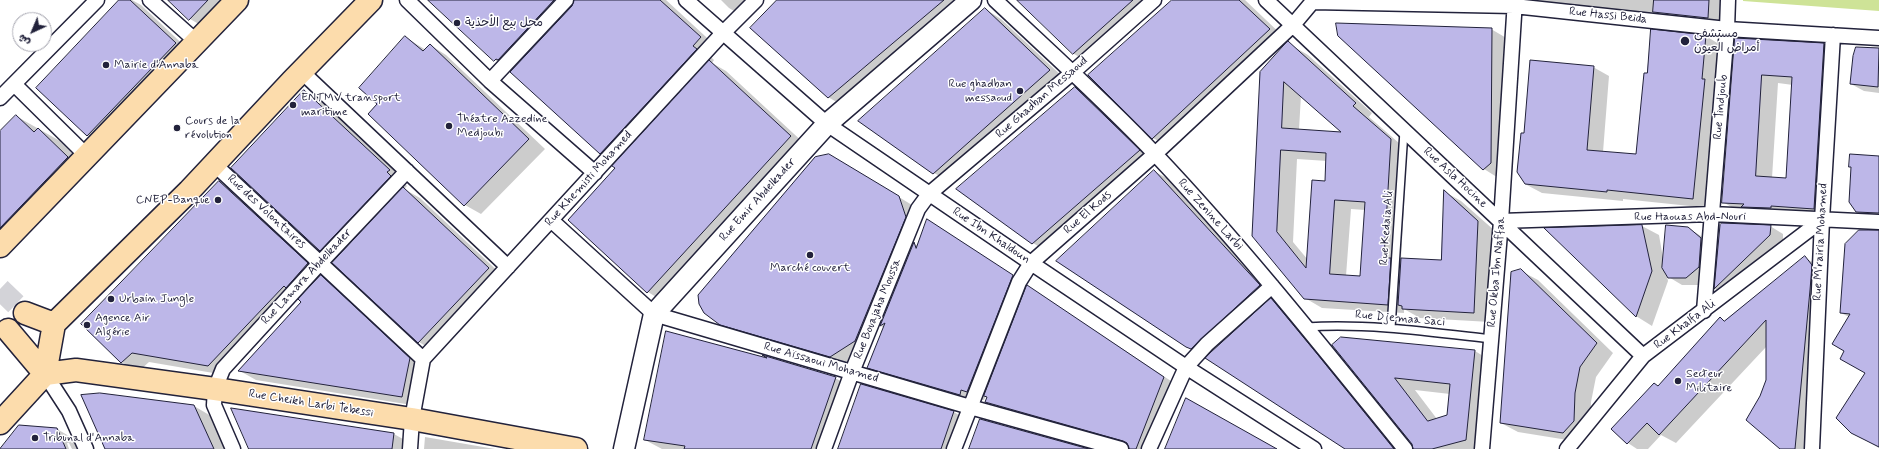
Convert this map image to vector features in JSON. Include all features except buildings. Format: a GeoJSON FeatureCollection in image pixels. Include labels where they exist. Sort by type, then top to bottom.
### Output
{"type":"FeatureCollection","features":[{"type":"Feature","properties":{"kind":"main road"},"geometry":{"type":"LineString","coordinates":[[0,246],[237,0]]}},
{"type":"Feature","properties":{"kind":"main road"},"geometry":{"type":"LineString","coordinates":[[0,423],[45,374],[54,324],[214,164],[301,71],[371,0]]}},
{"type":"Feature","properties":{"kind":"main road"},"geometry":{"type":"LineString","coordinates":[[25,313],[54,324]]}},
{"type":"Feature","properties":{"kind":"main road"},"geometry":{"type":"LineString","coordinates":[[8,330],[45,374]]}},
{"type":"Feature","properties":{"kind":"main road","name":"Rue Cheikh Larbi Tebessi"},"geometry":{"type":"LineString","coordinates":[[45,374],[76,370],[215,389],[412,419],[576,449]]}},
{"type":"Feature","properties":{"kind":"street"},"geometry":{"type":"LineString","coordinates":[[87,156],[4,90],[97,0]]}},
{"type":"Feature","properties":{"kind":"street"},"geometry":{"type":"LineString","coordinates":[[150,0],[197,42]]}},
{"type":"Feature","properties":{"kind":"street"},"geometry":{"type":"LineString","coordinates":[[407,0],[490,81],[594,173]]}},
{"type":"Feature","properties":{"kind":"street"},"geometry":{"type":"LineString","coordinates":[[490,81],[566,0]]}},
{"type":"Feature","properties":{"kind":"street","name":"Rue Ibn Khaldoun"},"geometry":{"type":"LineString","coordinates":[[686,0],[722,34],[827,124],[1186,367],[1314,449]]}},
{"type":"Feature","properties":{"kind":"street","name":"Rue Khemisti Mohamed"},"geometry":{"type":"LineString","coordinates":[[423,359],[552,221],[594,173],[722,34],[756,0]]}},
{"type":"Feature","properties":{"kind":"street","name":"Rue Emir Abdelkader"},"geometry":{"type":"LineString","coordinates":[[624,449],[654,314],[827,124],[971,0]]}},
{"type":"Feature","properties":{"kind":"street","name":"Rue Zenine Larbi"},"geometry":{"type":"LineString","coordinates":[[995,0],[1155,154],[1272,286],[1405,449]]}},
{"type":"Feature","properties":{"kind":"street","name":"Rue Ghadban Messaoud"},"geometry":{"type":"LineString","coordinates":[[929,194],[1072,73],[1154,0]]}},
{"type":"Feature","properties":{"kind":"street","name":"Rue Asla Hocine"},"geometry":{"type":"LineString","coordinates":[[1266,0],[1643,356]]}},
{"type":"Feature","properties":{"kind":"street","name":"Rue Tindjoub"},"geometry":{"type":"LineString","coordinates":[[1704,311],[1727,29],[1728,0]]}},
{"type":"Feature","properties":{"kind":"street","name":"Rue El Kods"},"geometry":{"type":"LineString","coordinates":[[954,449],[1019,282],[1031,263],[1155,154],[1293,25],[1313,1]]}},
{"type":"Feature","properties":{"kind":"street","name":"Rue Hassi Beida"},"geometry":{"type":"LineString","coordinates":[[1313,1],[1515,3],[1727,29],[1879,38]]}},
{"type":"Feature","properties":{"kind":"street","name":"Rue Okba Ibn Naffaa"},"geometry":{"type":"LineString","coordinates":[[1482,449],[1501,221],[1515,3]]}},
{"type":"Feature","properties":{"kind":"street","name":"Rue M'rairia Mohamed"},"geometry":{"type":"LineString","coordinates":[[1812,449],[1822,220],[1833,35]]}},
{"type":"Feature","properties":{"kind":"street"},"geometry":{"type":"LineString","coordinates":[[301,71],[508,267]]}},
{"type":"Feature","properties":{"kind":"street","name":"Rue des Volontaires"},"geometry":{"type":"LineString","coordinates":[[214,164],[423,359]]}},
{"type":"Feature","properties":{"kind":"street","name":"Rue Lamara Abdelkader"},"geometry":{"type":"LineString","coordinates":[[215,389],[223,370],[320,263],[407,171]]}},
{"type":"Feature","properties":{"kind":"street","name":"Rue Bouajaha Moussa"},"geometry":{"type":"LineString","coordinates":[[824,449],[852,372],[918,209],[929,194]]}},
{"type":"Feature","properties":{"kind":"street","name":"Rue Haouas Abd-Nouri"},"geometry":{"type":"LineString","coordinates":[[1501,221],[1712,214],[1879,222]]}},
{"type":"Feature","properties":{"kind":"street","name":"Rue Khalfa Ali"},"geometry":{"type":"LineString","coordinates":[[1567,449],[1643,356],[1822,220]]}},
{"type":"Feature","properties":{"kind":"street","name":"Rue Aïssaoui Mohamed"},"geometry":{"type":"LineString","coordinates":[[552,221],[654,314],[970,407],[1121,449]]}},
{"type":"Feature","properties":{"kind":"street"},"geometry":{"type":"LineString","coordinates":[[1149,449],[1186,367],[1208,344],[1272,286]]}},
{"type":"Feature","properties":{"kind":"street"},"geometry":{"type":"LineString","coordinates":[[410,449],[412,419],[423,359]]}},
{"type":"Feature","properties":{"kind":"street"},"geometry":{"type":"LineString","coordinates":[[45,374],[70,411],[86,449]]}},
{"type":"Feature","properties":{"kind":"street"},"geometry":{"type":"LineString","coordinates":[[215,389],[214,405],[233,449]]}},
{"type":"Feature","properties":{"kind":"lane","name":"Rue Kedaia Ali"},"geometry":{"type":"LineString","coordinates":[[1391,328],[1404,131]]}},
{"type":"Feature","properties":{"kind":"lane","name":"Rue Djemaa Saci"},"geometry":{"type":"LineString","coordinates":[[1306,327],[1331,326],[1391,328],[1491,339]]}},
{"type":"Feature","properties":{"kind":"green space"},"geometry":{"type":"Polygon","coordinates":[[[1743,0],[1879,0],[1879,11],[1743,1],[1743,0]]]}},
{"type":"Feature","properties":{"kind":"tunnel"},"geometry":{"type":"LineString","coordinates":[[0,289],[25,313]]}},
{"type":"Feature","properties":{"kind":"place","name":"محل بيع الأحذية"},"geometry":{"type":"Point","coordinates":[457,23]}},
{"type":"Feature","properties":{"kind":"place","name":"مستشفى أمراض العيون"},"geometry":{"type":"Point","coordinates":[1685,41]}},
{"type":"Feature","properties":{"kind":"place","name":"Mairie d'Annaba"},"geometry":{"type":"Point","coordinates":[106,65]}},
{"type":"Feature","properties":{"kind":"place","name":"Rue ghadban messaoud"},"geometry":{"type":"Point","coordinates":[1020,91]}},
{"type":"Feature","properties":{"kind":"place","name":"ENTMV transport maritime"},"geometry":{"type":"Point","coordinates":[293,105]}},
{"type":"Feature","properties":{"kind":"place","name":"Théatre Azzedine Medjoubi"},"geometry":{"type":"Point","coordinates":[449,126]}},
{"type":"Feature","properties":{"kind":"place","name":"Cours de la révolution"},"geometry":{"type":"Point","coordinates":[177,128]}},
{"type":"Feature","properties":{"kind":"place","name":"CNEP-Banque"},"geometry":{"type":"Point","coordinates":[218,200]}},
{"type":"Feature","properties":{"kind":"place","name":"Marché couvert"},"geometry":{"type":"Point","coordinates":[810,255]}},
{"type":"Feature","properties":{"kind":"place","name":"Urbain Jungle"},"geometry":{"type":"Point","coordinates":[111,299]}},
{"type":"Feature","properties":{"kind":"place","name":"Agence Air Algérie"},"geometry":{"type":"Point","coordinates":[87,325]}},
{"type":"Feature","properties":{"kind":"place","name":"Secteur Militaire"},"geometry":{"type":"Point","coordinates":[1678,381]}},
{"type":"Feature","properties":{"kind":"place","name":"Tribunal d'Annaba"},"geometry":{"type":"Point","coordinates":[35,438]}}]}
